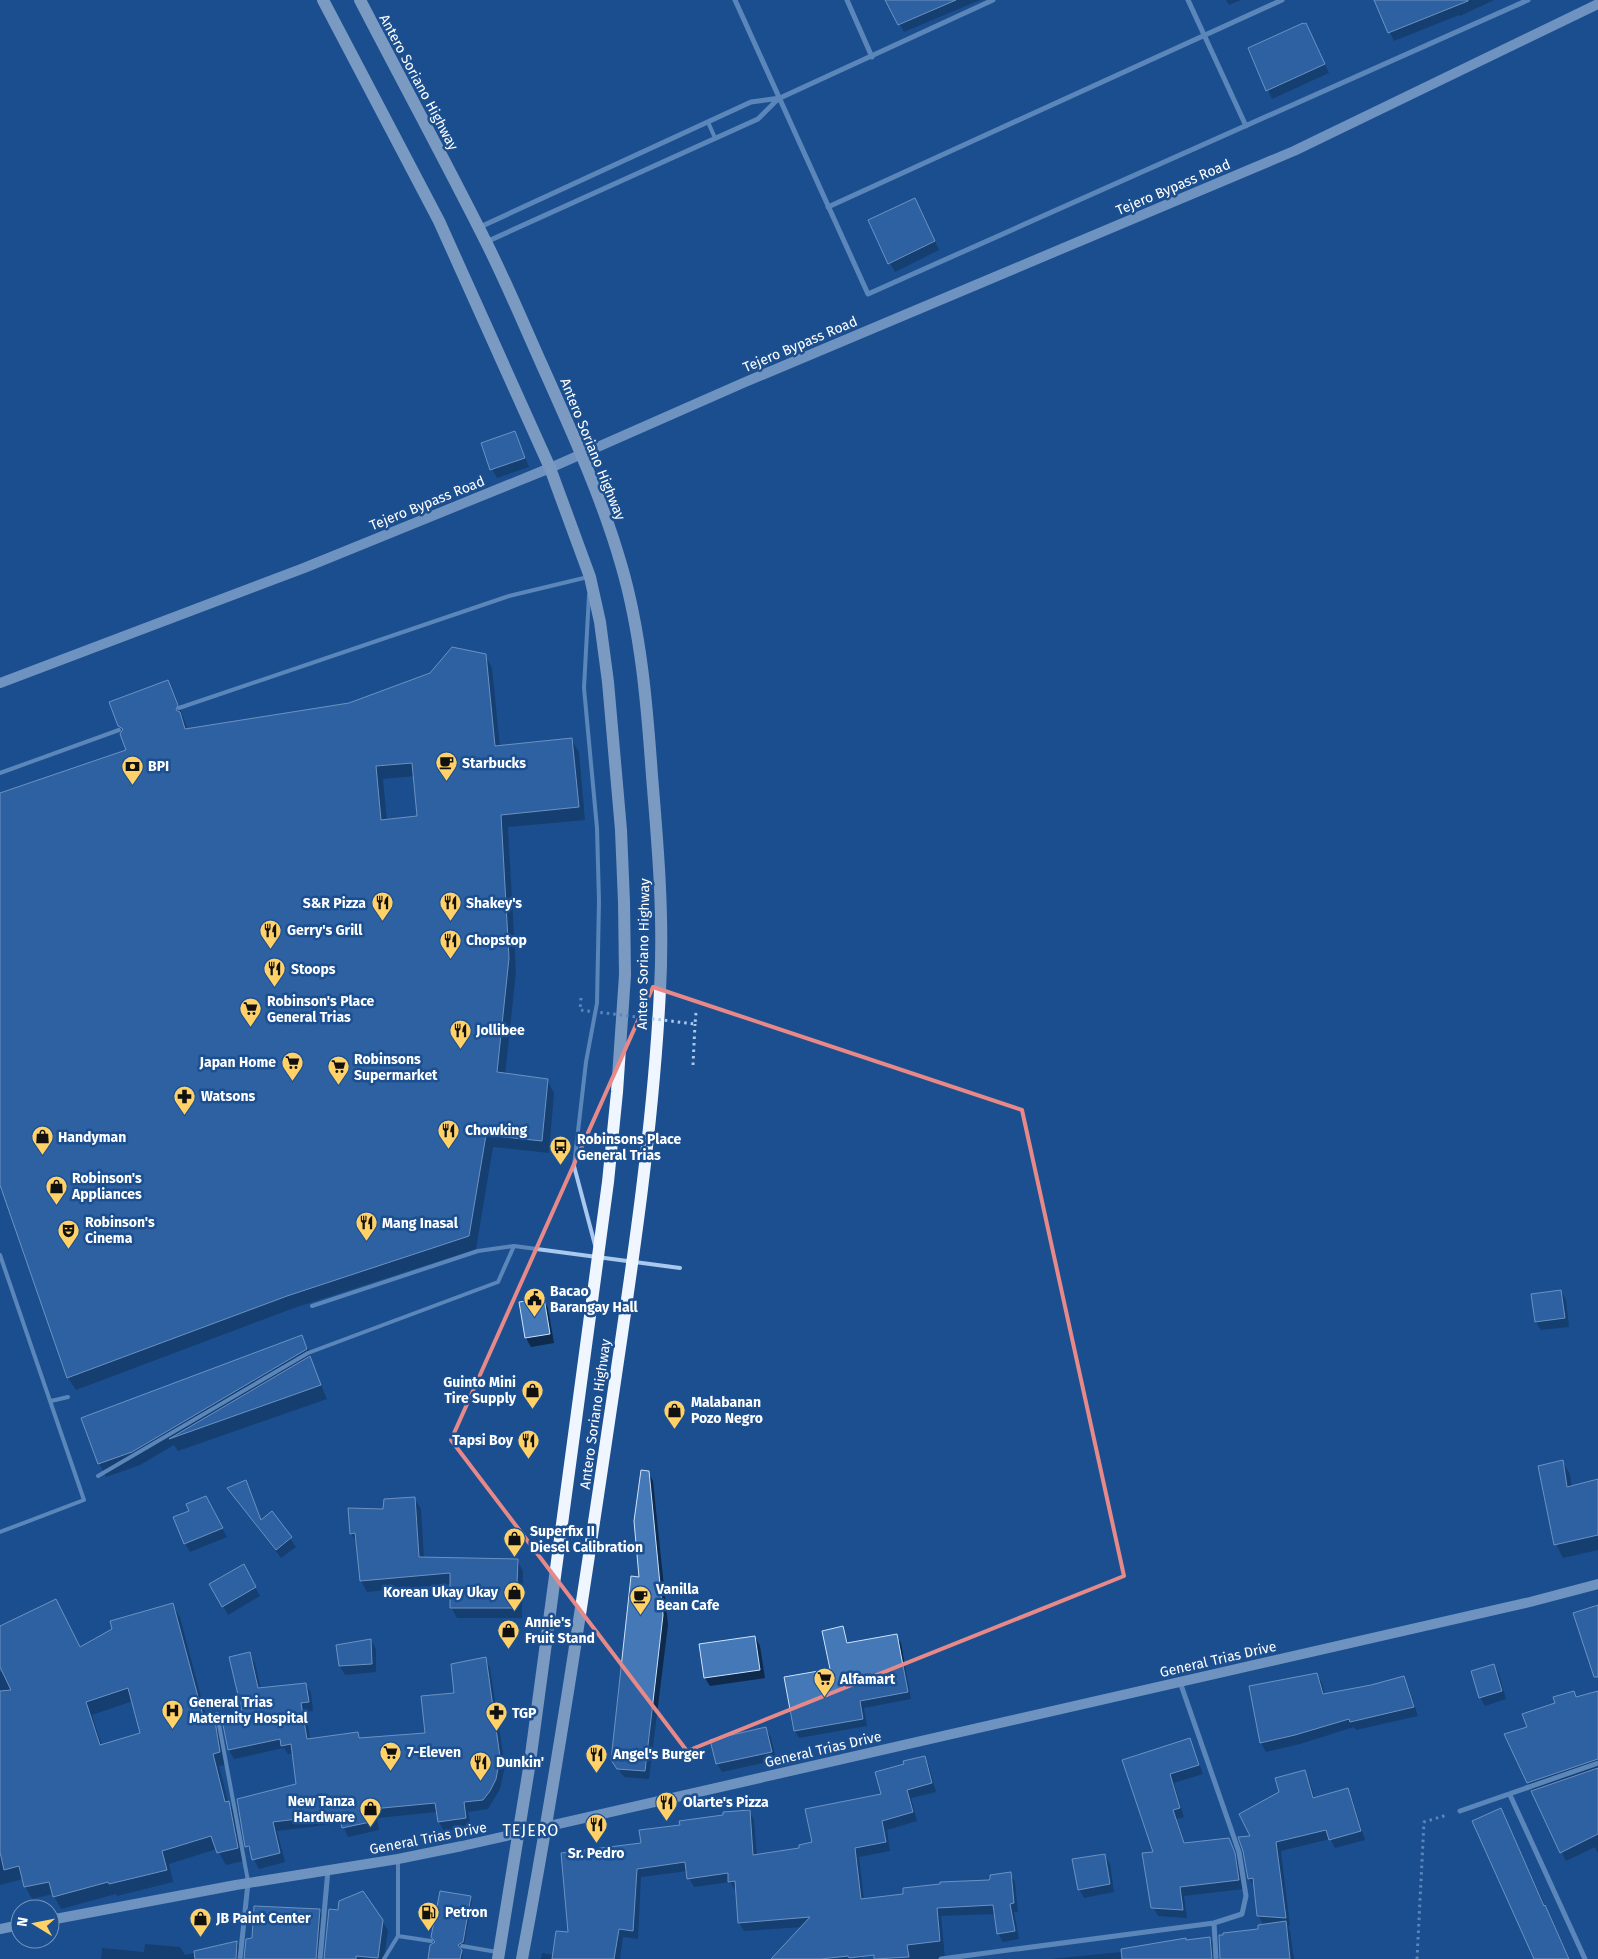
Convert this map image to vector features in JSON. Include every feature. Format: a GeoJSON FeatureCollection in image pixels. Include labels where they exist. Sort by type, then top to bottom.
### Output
{"type":"FeatureCollection","features":[{"type":"Feature","properties":{"kind":"main road","name":"Antero Soriano Highway"},"geometry":{"type":"LineString","coordinates":[[322,0],[439,221],[550,468],[590,577],[600,622],[609,691],[621,830],[624,911],[624,976],[617,1092],[598,1257],[519,1833],[499,1956]]}},
{"type":"Feature","properties":{"kind":"main road","name":"Antero Soriano Highway"},"geometry":{"type":"LineString","coordinates":[[360,0],[486,242],[582,454],[623,568],[634,624],[650,742],[661,902],[660,987],[653,1088],[633,1261],[597,1503],[547,1827],[522,1959]]}},
{"type":"Feature","properties":{"kind":"street"},"geometry":{"type":"LineString","coordinates":[[735,0],[868,294],[1528,0]]}},
{"type":"Feature","properties":{"kind":"street"},"geometry":{"type":"LineString","coordinates":[[847,0],[872,56]]}},
{"type":"Feature","properties":{"kind":"street"},"geometry":{"type":"LineString","coordinates":[[478,228],[752,102],[780,98],[993,0]]}},
{"type":"Feature","properties":{"kind":"street"},"geometry":{"type":"LineString","coordinates":[[1188,0],[1246,126]]}},
{"type":"Feature","properties":{"kind":"street"},"geometry":{"type":"LineString","coordinates":[[828,207],[1282,0]]}},
{"type":"Feature","properties":{"kind":"street","name":"Tejero Bypass Road"},"geometry":{"type":"LineString","coordinates":[[0,683],[304,568],[550,468],[743,383],[1294,151],[1598,4]]}},
{"type":"Feature","properties":{"kind":"street"},"geometry":{"type":"LineString","coordinates":[[486,242],[758,119],[780,98]]}},
{"type":"Feature","properties":{"kind":"street","name":"General Trias Drive"},"geometry":{"type":"LineString","coordinates":[[60,1918],[248,1883],[398,1859],[547,1827],[1530,1602],[1598,1584]]}},
{"type":"Feature","properties":{"kind":"street"},"geometry":{"type":"LineString","coordinates":[[941,1959],[1214,1923],[1242,1914],[1246,1896],[1239,1852],[1180,1682]]}},
{"type":"Feature","properties":{"kind":"street"},"geometry":{"type":"LineString","coordinates":[[1460,1811],[1598,1763]]}},
{"type":"Feature","properties":{"kind":"street"},"geometry":{"type":"LineString","coordinates":[[1510,1795],[1585,1959]]}},
{"type":"Feature","properties":{"kind":"street"},"geometry":{"type":"LineString","coordinates":[[320,1959],[328,1870]]}},
{"type":"Feature","properties":{"kind":"street"},"geometry":{"type":"LineString","coordinates":[[240,1959],[248,1883]]}},
{"type":"Feature","properties":{"kind":"street"},"geometry":{"type":"LineString","coordinates":[[1214,1923],[1216,1959]]}},
{"type":"Feature","properties":{"kind":"lane"},"geometry":{"type":"LineString","coordinates":[[708,122],[715,138]]}},
{"type":"Feature","properties":{"kind":"lane"},"geometry":{"type":"LineString","coordinates":[[179,708],[509,596],[590,577],[584,688],[597,828],[599,901],[597,1003],[586,1062],[574,1166],[598,1257]]}},
{"type":"Feature","properties":{"kind":"lane"},"geometry":{"type":"LineString","coordinates":[[0,773],[119,730]]}},
{"type":"Feature","properties":{"kind":"lane"},"geometry":{"type":"LineString","coordinates":[[312,1306],[478,1251],[514,1246],[680,1268]]}},
{"type":"Feature","properties":{"kind":"lane"},"geometry":{"type":"LineString","coordinates":[[98,1476],[308,1353],[498,1282],[514,1246]]}},
{"type":"Feature","properties":{"kind":"lane"},"geometry":{"type":"LineString","coordinates":[[0,1255],[84,1500],[0,1532]]}},
{"type":"Feature","properties":{"kind":"lane"},"geometry":{"type":"LineString","coordinates":[[51,1401],[68,1397]]}},
{"type":"Feature","properties":{"kind":"lane"},"geometry":{"type":"LineString","coordinates":[[217,1714],[248,1883]]}},
{"type":"Feature","properties":{"kind":"lane"},"geometry":{"type":"LineString","coordinates":[[384,1959],[398,1936],[398,1859]]}},
{"type":"Feature","properties":{"kind":"lane"},"geometry":{"type":"LineString","coordinates":[[398,1936],[431,1941]]}},
{"type":"Feature","properties":{"kind":"lane"},"geometry":{"type":"LineString","coordinates":[[462,1946],[499,1956]]}},
{"type":"Feature","properties":{"kind":"path"},"geometry":{"type":"LineString","coordinates":[[582,998],[580,1010],[695,1025]]}},
{"type":"Feature","properties":{"kind":"path"},"geometry":{"type":"LineString","coordinates":[[693,1064],[696,1012]]}},
{"type":"Feature","properties":{"kind":"path"},"geometry":{"type":"LineString","coordinates":[[1417,1959],[1424,1822],[1460,1811]]}},
{"type":"Feature","properties":{"kind":"highlighted area"},"geometry":{"type":"Polygon","coordinates":[[[653,987],[1022,1110],[1124,1576],[687,1751],[451,1440],[653,987]]]}},
{"type":"Feature","properties":{"kind":"building"},"geometry":{"type":"Polygon","coordinates":[[[885,0],[956,0],[898,25],[885,0]]]}},
{"type":"Feature","properties":{"kind":"building"},"geometry":{"type":"Polygon","coordinates":[[[1374,0],[1468,0],[1468,1],[1388,33],[1374,0]]]}},
{"type":"Feature","properties":{"kind":"building"},"geometry":{"type":"Polygon","coordinates":[[[1306,23],[1325,64],[1266,91],[1248,48],[1306,23]]]}},
{"type":"Feature","properties":{"kind":"building"},"geometry":{"type":"Polygon","coordinates":[[[915,198],[935,241],[888,264],[868,220],[915,198]]]}},
{"type":"Feature","properties":{"kind":"building"},"geometry":{"type":"Polygon","coordinates":[[[515,431],[525,458],[490,470],[481,443],[515,431]]]}},
{"type":"Feature","properties":{"kind":"building","name":"Robinson's Place General Trias"},"geometry":{"type":"Polygon","coordinates":[[[452,647],[486,654],[495,746],[572,738],[579,807],[501,815],[509,958],[497,1072],[548,1079],[542,1141],[486,1135],[469,1236],[287,1296],[67,1378],[0,1185],[0,793],[126,750],[120,734],[123,729],[118,726],[109,702],[168,680],[178,705],[176,710],[180,712],[185,729],[349,703],[430,673],[452,647]],[[412,763],[376,766],[381,820],[417,816],[412,763]]]}},
{"type":"Feature","properties":{"kind":"building"},"geometry":{"type":"Polygon","coordinates":[[[1561,1290],[1565,1318],[1535,1322],[1531,1294],[1561,1290]]]}},
{"type":"Feature","properties":{"kind":"building","name":"Bacao Barangay Hall"},"geometry":{"type":"Polygon","coordinates":[[[544,1298],[550,1334],[525,1338],[519,1302],[544,1298]]]}},
{"type":"Feature","properties":{"kind":"building"},"geometry":{"type":"Polygon","coordinates":[[[302,1335],[307,1349],[132,1452],[98,1464],[81,1418],[302,1335]]]}},
{"type":"Feature","properties":{"kind":"building"},"geometry":{"type":"Polygon","coordinates":[[[310,1356],[321,1385],[169,1439],[310,1356]]]}},
{"type":"Feature","properties":{"kind":"building"},"geometry":{"type":"Polygon","coordinates":[[[1563,1460],[1567,1487],[1598,1479],[1598,1535],[1554,1545],[1538,1466],[1563,1460]]]}},
{"type":"Feature","properties":{"kind":"building"},"geometry":{"type":"Polygon","coordinates":[[[641,1470],[649,1471],[663,1615],[645,1771],[617,1769],[611,1760],[631,1576],[639,1577],[634,1521],[641,1470]]]}},
{"type":"Feature","properties":{"kind":"building"},"geometry":{"type":"Polygon","coordinates":[[[246,1480],[261,1520],[272,1511],[292,1537],[276,1550],[227,1488],[246,1480]]]}},
{"type":"Feature","properties":{"kind":"building"},"geometry":{"type":"Polygon","coordinates":[[[206,1496],[223,1528],[184,1544],[173,1517],[189,1511],[186,1504],[206,1496]]]}},
{"type":"Feature","properties":{"kind":"building"},"geometry":{"type":"Polygon","coordinates":[[[415,1497],[419,1557],[518,1559],[516,1608],[450,1608],[450,1573],[360,1581],[355,1533],[350,1534],[348,1508],[383,1509],[384,1499],[415,1497]]]}},
{"type":"Feature","properties":{"kind":"building"},"geometry":{"type":"Polygon","coordinates":[[[244,1564],[256,1587],[222,1607],[209,1584],[244,1564]]]}},
{"type":"Feature","properties":{"kind":"building"},"geometry":{"type":"Polygon","coordinates":[[[56,1599],[80,1647],[112,1629],[110,1621],[173,1603],[205,1723],[215,1721],[220,1752],[213,1754],[225,1802],[229,1801],[238,1848],[217,1853],[211,1836],[162,1851],[167,1870],[109,1884],[108,1882],[53,1897],[49,1882],[24,1887],[19,1866],[4,1870],[0,1852],[0,1691],[11,1690],[0,1667],[0,1626],[56,1599]],[[128,1688],[86,1702],[100,1745],[140,1733],[128,1688]]]}},
{"type":"Feature","properties":{"kind":"building"},"geometry":{"type":"Polygon","coordinates":[[[1598,1605],[1598,1677],[1594,1677],[1573,1613],[1598,1605]]]}},
{"type":"Feature","properties":{"kind":"building"},"geometry":{"type":"Polygon","coordinates":[[[843,1626],[847,1643],[897,1634],[908,1692],[860,1701],[863,1719],[794,1731],[784,1677],[830,1669],[822,1631],[843,1626]]]}},
{"type":"Feature","properties":{"kind":"building"},"geometry":{"type":"Polygon","coordinates":[[[755,1636],[760,1670],[704,1678],[699,1644],[755,1636]]]}},
{"type":"Feature","properties":{"kind":"building"},"geometry":{"type":"Polygon","coordinates":[[[371,1639],[372,1664],[339,1666],[336,1645],[371,1639]]]}},
{"type":"Feature","properties":{"kind":"building"},"geometry":{"type":"Polygon","coordinates":[[[250,1652],[258,1688],[306,1683],[309,1702],[301,1703],[307,1739],[358,1732],[359,1738],[425,1733],[421,1696],[454,1693],[451,1664],[486,1657],[500,1757],[496,1779],[490,1791],[483,1800],[464,1802],[466,1818],[438,1822],[435,1803],[372,1809],[375,1821],[342,1828],[339,1814],[273,1822],[280,1853],[252,1860],[249,1846],[245,1847],[237,1799],[296,1784],[291,1744],[281,1746],[280,1739],[228,1750],[222,1720],[243,1716],[229,1657],[250,1652]]]}},
{"type":"Feature","properties":{"kind":"building"},"geometry":{"type":"Polygon","coordinates":[[[1494,1664],[1502,1691],[1479,1698],[1471,1671],[1494,1664]]]}},
{"type":"Feature","properties":{"kind":"building"},"geometry":{"type":"Polygon","coordinates":[[[1317,1673],[1323,1694],[1371,1685],[1404,1676],[1414,1707],[1350,1722],[1349,1719],[1260,1743],[1249,1686],[1317,1673]]]}},
{"type":"Feature","properties":{"kind":"building"},"geometry":{"type":"Polygon","coordinates":[[[1574,1691],[1576,1697],[1598,1691],[1598,1759],[1527,1783],[1504,1734],[1527,1727],[1522,1714],[1555,1703],[1553,1697],[1574,1691]]]}},
{"type":"Feature","properties":{"kind":"building"},"geometry":{"type":"Polygon","coordinates":[[[766,1727],[772,1752],[716,1764],[710,1740],[766,1727]]]}},
{"type":"Feature","properties":{"kind":"building"},"geometry":{"type":"Polygon","coordinates":[[[1190,1738],[1199,1765],[1170,1774],[1180,1808],[1173,1810],[1184,1843],[1229,1838],[1235,1853],[1239,1880],[1180,1887],[1183,1910],[1151,1908],[1142,1853],[1153,1852],[1122,1760],[1190,1738]]]}},
{"type":"Feature","properties":{"kind":"building"},"geometry":{"type":"Polygon","coordinates":[[[925,1756],[932,1783],[907,1790],[913,1812],[882,1821],[886,1842],[855,1848],[861,1899],[903,1894],[903,1888],[940,1884],[940,1882],[989,1880],[990,1875],[1011,1872],[1014,1903],[1010,1904],[1015,1931],[997,1934],[993,1905],[937,1908],[940,1941],[907,1945],[909,1957],[874,1959],[874,1955],[849,1958],[848,1956],[821,1959],[771,1959],[810,1917],[738,1923],[735,1881],[728,1882],[728,1873],[687,1879],[685,1862],[637,1869],[633,1931],[619,1929],[614,1959],[552,1959],[556,1931],[568,1932],[561,1853],[641,1843],[639,1830],[680,1825],[679,1821],[723,1815],[723,1812],[750,1810],[753,1855],[799,1848],[799,1845],[812,1842],[805,1809],[881,1794],[875,1772],[904,1764],[903,1761],[925,1756]]]}},
{"type":"Feature","properties":{"kind":"building"},"geometry":{"type":"Polygon","coordinates":[[[1598,1768],[1598,1834],[1560,1853],[1531,1791],[1598,1768]]]}},
{"type":"Feature","properties":{"kind":"building"},"geometry":{"type":"Polygon","coordinates":[[[1305,1770],[1313,1798],[1348,1788],[1361,1831],[1329,1840],[1326,1830],[1276,1842],[1286,1918],[1257,1916],[1253,1878],[1248,1879],[1243,1851],[1238,1837],[1250,1836],[1239,1814],[1279,1792],[1275,1778],[1305,1770]]]}},
{"type":"Feature","properties":{"kind":"building"},"geometry":{"type":"Polygon","coordinates":[[[1501,1808],[1569,1959],[1534,1959],[1472,1821],[1501,1808]]]}},
{"type":"Feature","properties":{"kind":"building"},"geometry":{"type":"Polygon","coordinates":[[[1105,1854],[1110,1884],[1078,1890],[1072,1859],[1105,1854]]]}},
{"type":"Feature","properties":{"kind":"building"},"geometry":{"type":"Polygon","coordinates":[[[363,1891],[383,1920],[378,1958],[356,1956],[356,1959],[324,1959],[329,1909],[338,1910],[339,1901],[363,1891]]]}},
{"type":"Feature","properties":{"kind":"building"},"geometry":{"type":"Polygon","coordinates":[[[440,1891],[471,1896],[463,1942],[458,1945],[462,1950],[460,1959],[428,1959],[430,1945],[435,1942],[431,1937],[440,1891]]]}},
{"type":"Feature","properties":{"kind":"building"},"geometry":{"type":"Polygon","coordinates":[[[254,1906],[320,1909],[316,1959],[244,1959],[246,1939],[252,1938],[254,1906]]]}},
{"type":"Feature","properties":{"kind":"building"},"geometry":{"type":"Polygon","coordinates":[[[1286,1921],[1290,1959],[1220,1959],[1219,1935],[1258,1929],[1258,1925],[1286,1921]]]}},
{"type":"Feature","properties":{"kind":"building"},"geometry":{"type":"Polygon","coordinates":[[[1210,1937],[1212,1959],[1122,1959],[1121,1949],[1186,1938],[1186,1940],[1210,1937]]]}},
{"type":"Feature","properties":{"kind":"building"},"geometry":{"type":"Polygon","coordinates":[[[237,1941],[236,1959],[195,1959],[194,1951],[237,1941]]]}},
{"type":"Feature","properties":{"kind":"place","name":"Starbucks"},"geometry":{"type":"Point","coordinates":[446,782]}},
{"type":"Feature","properties":{"kind":"place","name":"BPI"},"geometry":{"type":"Point","coordinates":[132,785]}},
{"type":"Feature","properties":{"kind":"place","name":"S&R Pizza"},"geometry":{"type":"Point","coordinates":[382,922]}},
{"type":"Feature","properties":{"kind":"place","name":"Shakey's"},"geometry":{"type":"Point","coordinates":[450,922]}},
{"type":"Feature","properties":{"kind":"place","name":"Gerry's Grill"},"geometry":{"type":"Point","coordinates":[271,949]}},
{"type":"Feature","properties":{"kind":"place","name":"Chopstop"},"geometry":{"type":"Point","coordinates":[450,959]}},
{"type":"Feature","properties":{"kind":"place","name":"Stoops"},"geometry":{"type":"Point","coordinates":[275,988]}},
{"type":"Feature","properties":{"kind":"place","name":"Robinson's Place General Trias"},"geometry":{"type":"Point","coordinates":[251,1028]}},
{"type":"Feature","properties":{"kind":"place","name":"Jollibee"},"geometry":{"type":"Point","coordinates":[460,1049]}},
{"type":"Feature","properties":{"kind":"place","name":"Japan Home"},"geometry":{"type":"Point","coordinates":[292,1081]}},
{"type":"Feature","properties":{"kind":"place","name":"Robinsons Supermarket"},"geometry":{"type":"Point","coordinates":[338,1086]}},
{"type":"Feature","properties":{"kind":"place","name":"Watsons"},"geometry":{"type":"Point","coordinates":[185,1115]}},
{"type":"Feature","properties":{"kind":"place","name":"Chowking"},"geometry":{"type":"Point","coordinates":[449,1149]}},
{"type":"Feature","properties":{"kind":"place","name":"Handyman"},"geometry":{"type":"Point","coordinates":[42,1156]}},
{"type":"Feature","properties":{"kind":"place","name":"Robinsons Place General Trias"},"geometry":{"type":"Point","coordinates":[561,1166]}},
{"type":"Feature","properties":{"kind":"place","name":"Robinson's Appliances"},"geometry":{"type":"Point","coordinates":[56,1205]}},
{"type":"Feature","properties":{"kind":"place","name":"Mang Inasal"},"geometry":{"type":"Point","coordinates":[366,1242]}},
{"type":"Feature","properties":{"kind":"place","name":"Robinson's Cinema"},"geometry":{"type":"Point","coordinates":[69,1249]}},
{"type":"Feature","properties":{"kind":"place","name":"Bacao Barangay Hall"},"geometry":{"type":"Point","coordinates":[534,1318]}},
{"type":"Feature","properties":{"kind":"place","name":"Guinto Mini Tire Supply"},"geometry":{"type":"Point","coordinates":[532,1409]}},
{"type":"Feature","properties":{"kind":"place","name":"Malabanan Pozo Negro"},"geometry":{"type":"Point","coordinates":[675,1429]}},
{"type":"Feature","properties":{"kind":"place","name":"Tapsi Boy"},"geometry":{"type":"Point","coordinates":[529,1459]}},
{"type":"Feature","properties":{"kind":"place","name":"Superfix II Diesel Calibration"},"geometry":{"type":"Point","coordinates":[514,1558]}},
{"type":"Feature","properties":{"kind":"place","name":"Korean Ukay Ukay"},"geometry":{"type":"Point","coordinates":[514,1611]}},
{"type":"Feature","properties":{"kind":"place","name":"Vanilla Bean Cafe"},"geometry":{"type":"Point","coordinates":[640,1616]}},
{"type":"Feature","properties":{"kind":"place","name":"Annie's Fruit Stand"},"geometry":{"type":"Point","coordinates":[509,1649]}},
{"type":"Feature","properties":{"kind":"place","name":"Alfamart"},"geometry":{"type":"Point","coordinates":[824,1698]}},
{"type":"Feature","properties":{"kind":"place","name":"General Trias Maternity Hospital"},"geometry":{"type":"Point","coordinates":[173,1729]}},
{"type":"Feature","properties":{"kind":"place","name":"TGP"},"geometry":{"type":"Point","coordinates":[496,1732]}},
{"type":"Feature","properties":{"kind":"place","name":"7-Eleven"},"geometry":{"type":"Point","coordinates":[391,1771]}},
{"type":"Feature","properties":{"kind":"place","name":"Angel's Burger"},"geometry":{"type":"Point","coordinates":[597,1773]}},
{"type":"Feature","properties":{"kind":"place","name":"Dunkin'"},"geometry":{"type":"Point","coordinates":[480,1781]}},
{"type":"Feature","properties":{"kind":"place","name":"Olarte's Pizza"},"geometry":{"type":"Point","coordinates":[667,1821]}},
{"type":"Feature","properties":{"kind":"place","name":"New Tanza Hardware"},"geometry":{"type":"Point","coordinates":[371,1828]}},
{"type":"Feature","properties":{"kind":"place","name":"Sr. Pedro"},"geometry":{"type":"Point","coordinates":[596,1844]}},
{"type":"Feature","properties":{"kind":"place","name":"Petron"},"geometry":{"type":"Point","coordinates":[429,1931]}},
{"type":"Feature","properties":{"kind":"place","name":"JB Paint Center"},"geometry":{"type":"Point","coordinates":[200,1937]}},
{"type":"Feature","properties":{"kind":"district","name":"TEJERO"},"geometry":{"type":"Point","coordinates":[531,1830]}}]}
